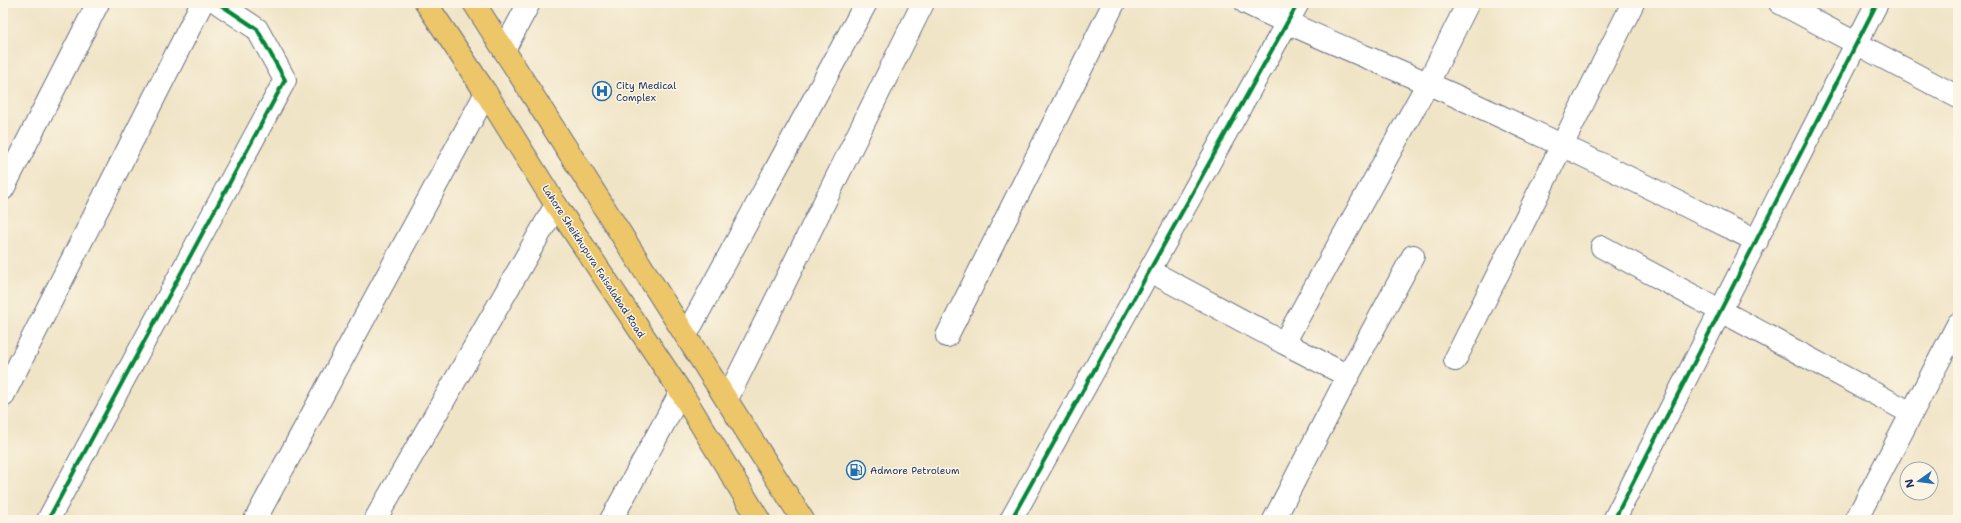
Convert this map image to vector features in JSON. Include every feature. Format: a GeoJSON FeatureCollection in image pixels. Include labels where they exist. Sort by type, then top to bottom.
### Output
{"type":"FeatureCollection","features":[{"type":"Feature","properties":{"kind":"highway","name":"Lahore Sheikhupura Faisalabad Road"},"geometry":{"type":"LineString","coordinates":[[426,3],[486,92],[556,204],[681,392],[759,520]]}},
{"type":"Feature","properties":{"kind":"highway"},"geometry":{"type":"LineString","coordinates":[[474,3],[803,520]]}},
{"type":"Feature","properties":{"kind":"street"},"geometry":{"type":"LineString","coordinates":[[3,190],[98,3]]}},
{"type":"Feature","properties":{"kind":"street"},"geometry":{"type":"LineString","coordinates":[[3,396],[202,3]]}},
{"type":"Feature","properties":{"kind":"street"},"geometry":{"type":"LineString","coordinates":[[48,520],[285,80],[257,28],[218,3]]}},
{"type":"Feature","properties":{"kind":"street"},"geometry":{"type":"LineString","coordinates":[[504,50],[529,3]]}},
{"type":"Feature","properties":{"kind":"street"},"geometry":{"type":"LineString","coordinates":[[686,334],[866,3]]}},
{"type":"Feature","properties":{"kind":"street"},"geometry":{"type":"LineString","coordinates":[[727,399],[923,3]]}},
{"type":"Feature","properties":{"kind":"street"},"geometry":{"type":"LineString","coordinates":[[947,336],[1114,3]]}},
{"type":"Feature","properties":{"kind":"street"},"geometry":{"type":"LineString","coordinates":[[1246,3],[1287,23],[1428,83],[1563,145],[1757,241]]}},
{"type":"Feature","properties":{"kind":"street"},"geometry":{"type":"LineString","coordinates":[[1011,520],[1298,3]]}},
{"type":"Feature","properties":{"kind":"street"},"geometry":{"type":"LineString","coordinates":[[1284,342],[1428,83],[1468,3]]}},
{"type":"Feature","properties":{"kind":"street"},"geometry":{"type":"LineString","coordinates":[[1455,360],[1633,3]]}},
{"type":"Feature","properties":{"kind":"street"},"geometry":{"type":"LineString","coordinates":[[1780,3],[1958,97]]}},
{"type":"Feature","properties":{"kind":"street"},"geometry":{"type":"LineString","coordinates":[[1614,520],[1877,3]]}},
{"type":"Feature","properties":{"kind":"street"},"geometry":{"type":"LineString","coordinates":[[255,520],[486,92]]}},
{"type":"Feature","properties":{"kind":"street"},"geometry":{"type":"LineString","coordinates":[[375,520],[556,204]]}},
{"type":"Feature","properties":{"kind":"street"},"geometry":{"type":"LineString","coordinates":[[1602,247],[1911,414]]}},
{"type":"Feature","properties":{"kind":"street"},"geometry":{"type":"LineString","coordinates":[[1274,520],[1348,376],[1413,256]]}},
{"type":"Feature","properties":{"kind":"street"},"geometry":{"type":"LineString","coordinates":[[1150,271],[1348,376]]}},
{"type":"Feature","properties":{"kind":"street"},"geometry":{"type":"LineString","coordinates":[[1856,520],[1958,324]]}},
{"type":"Feature","properties":{"kind":"street"},"geometry":{"type":"LineString","coordinates":[[612,520],[681,392]]}},
{"type":"Feature","properties":{"kind":"cycle path"},"geometry":{"type":"LineString","coordinates":[[48,520],[285,80],[257,29],[218,3]]}},
{"type":"Feature","properties":{"kind":"cycle path"},"geometry":{"type":"LineString","coordinates":[[1011,520],[1298,3]]}},
{"type":"Feature","properties":{"kind":"cycle path"},"geometry":{"type":"LineString","coordinates":[[1614,520],[1877,3]]}},
{"type":"Feature","properties":{"kind":"place","name":"City Medical Complex"},"geometry":{"type":"Point","coordinates":[602,91]}},
{"type":"Feature","properties":{"kind":"place","name":"Admore Petroleum"},"geometry":{"type":"Point","coordinates":[856,470]}}]}
